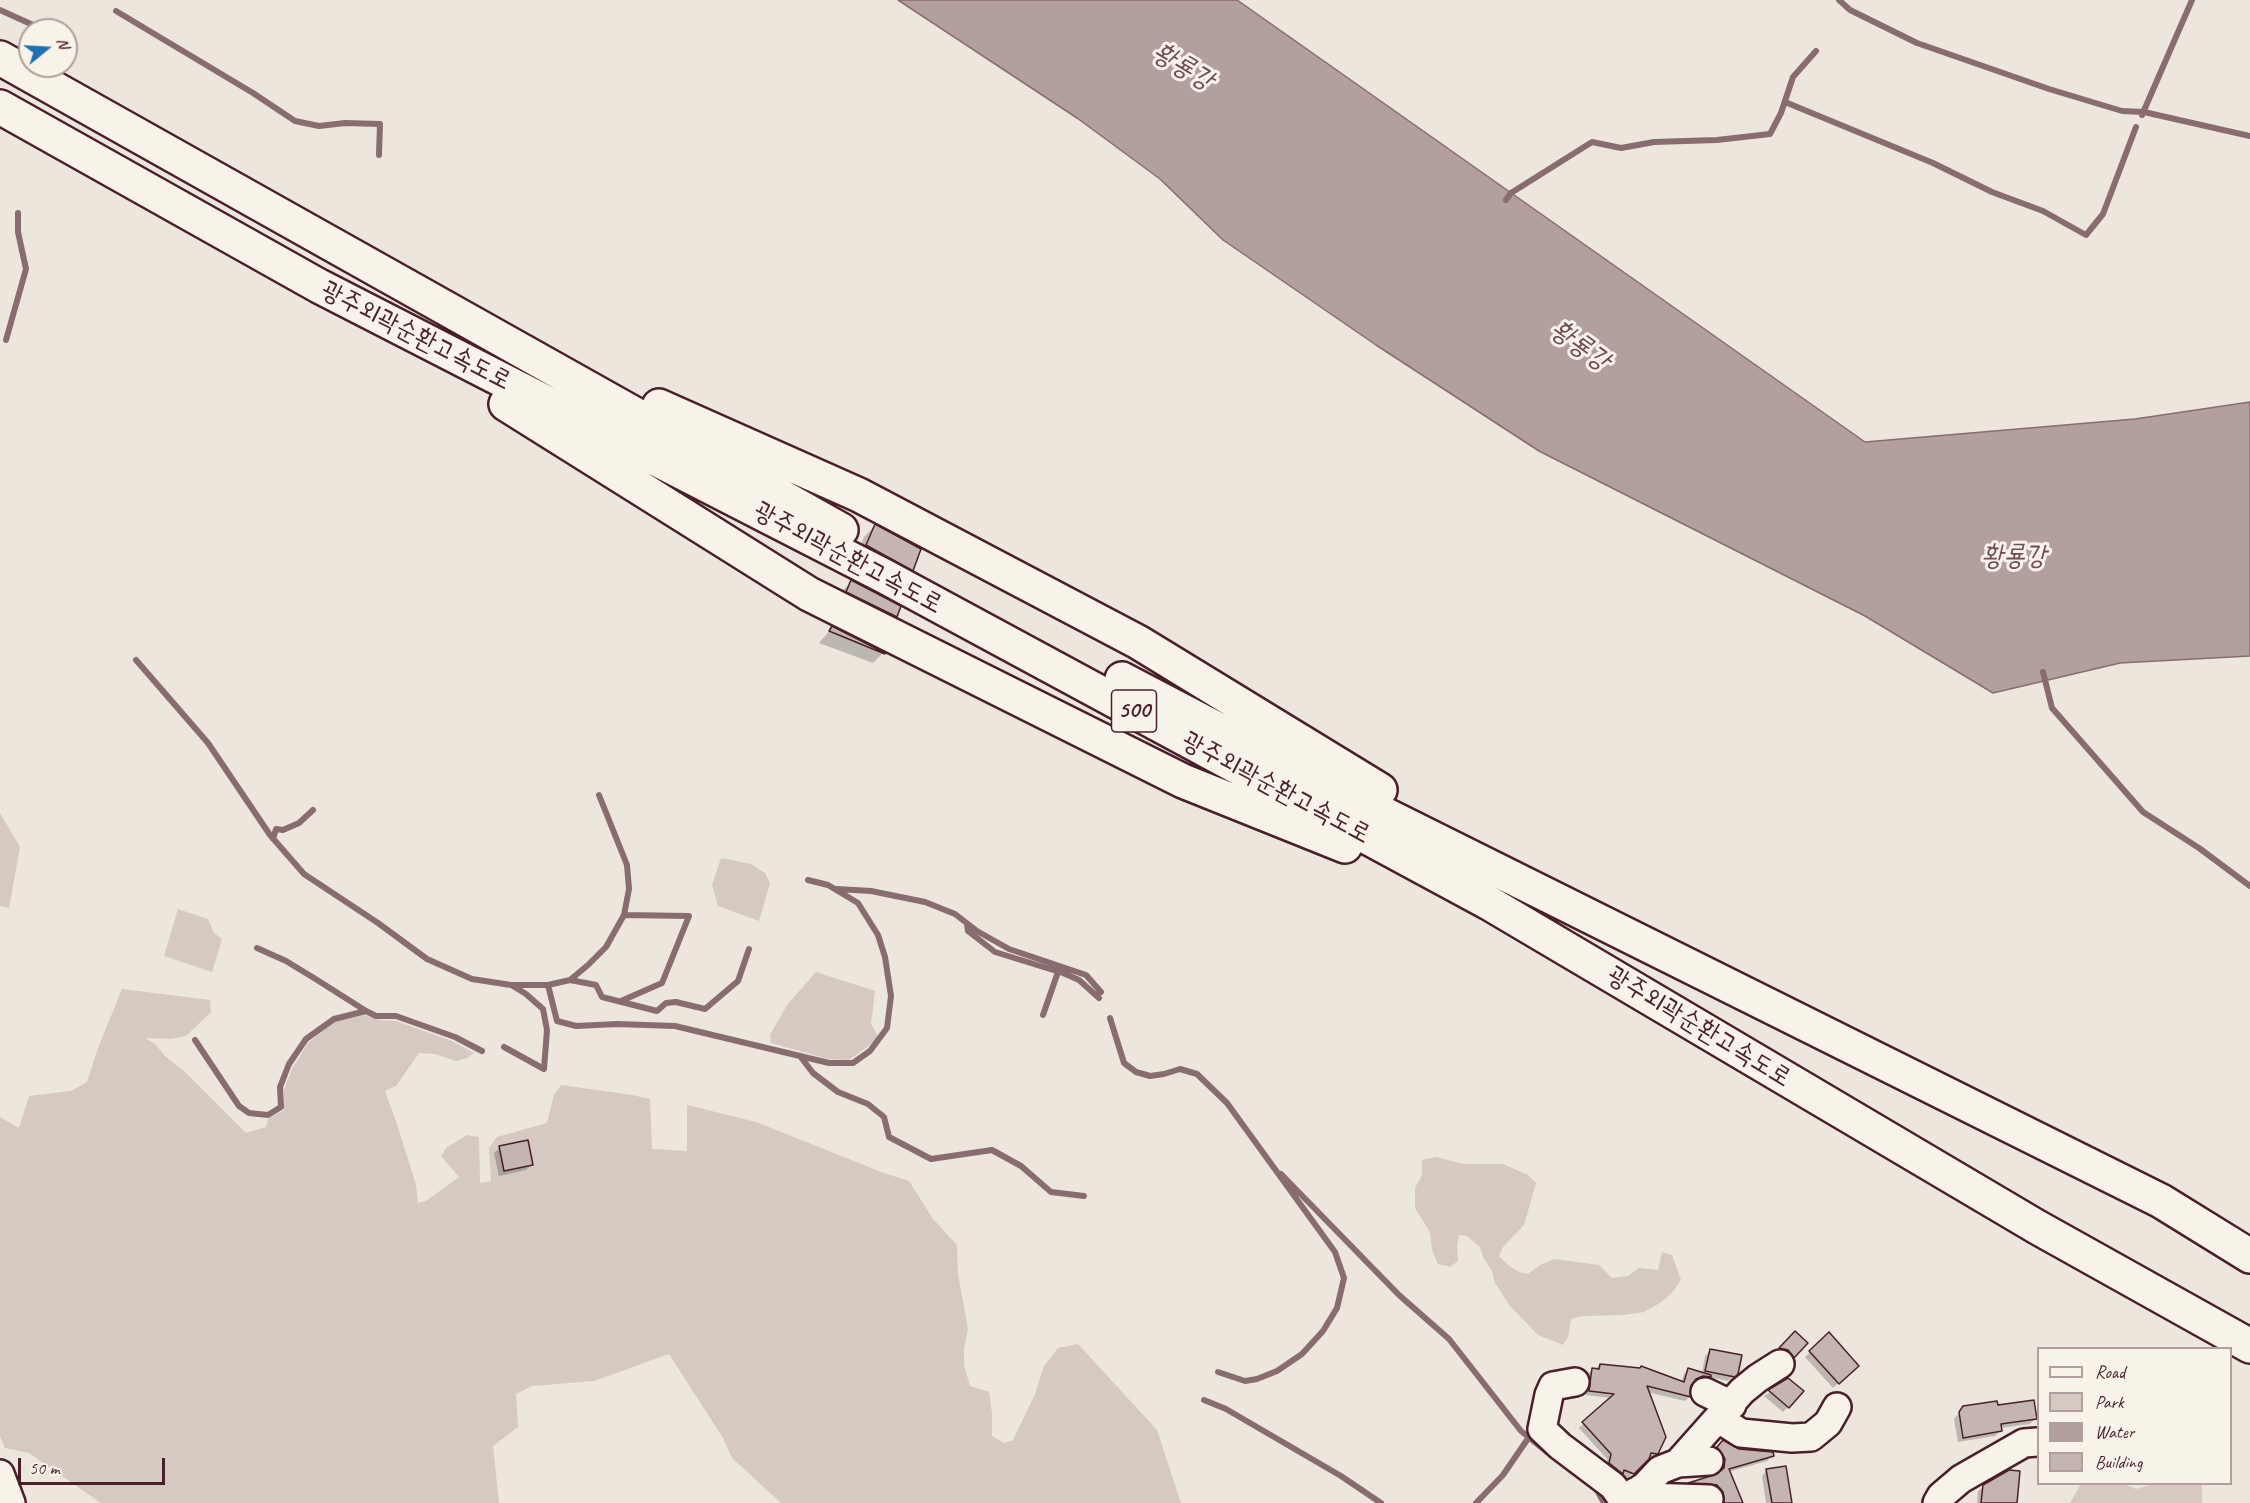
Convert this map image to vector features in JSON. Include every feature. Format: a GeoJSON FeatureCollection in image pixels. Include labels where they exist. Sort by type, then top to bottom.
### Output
{"type":"FeatureCollection","features":[{"type":"Feature","properties":{"kind":"highway","name":"광주외곽순환고속도로"},"geometry":{"type":"LineString","coordinates":[[0,58],[884,554],[1288,766],[2161,1201],[2250,1256]]}},
{"type":"Feature","properties":{"kind":"highway","name":"광주외곽순환고속도로"},"geometry":{"type":"LineString","coordinates":[[0,107],[319,286],[884,576],[1489,903],[2017,1215],[2250,1346]]}},
{"type":"Feature","properties":{"kind":"highway"},"geometry":{"type":"LineString","coordinates":[[319,286],[809,594],[1183,781],[1489,903]]}},
{"type":"Feature","properties":{"kind":"street"},"geometry":{"type":"LineString","coordinates":[[1678,1463],[1693,1444],[1758,1378],[1780,1364]]}},
{"type":"Feature","properties":{"kind":"street"},"geometry":{"type":"LineString","coordinates":[[1575,1382],[1553,1386],[1549,1395],[1547,1414],[1542,1429],[1560,1446],[1628,1498],[1709,1499]]}},
{"type":"Feature","properties":{"kind":"street"},"geometry":{"type":"LineString","coordinates":[[1705,1392],[1741,1432],[1792,1438],[1811,1437],[1828,1423],[1837,1407]]}},
{"type":"Feature","properties":{"kind":"street"},"geometry":{"type":"LineString","coordinates":[[1937,1503],[1941,1496],[1961,1479],[2024,1443],[2037,1442]]}},
{"type":"Feature","properties":{"kind":"street"},"geometry":{"type":"LineString","coordinates":[[1628,1498],[1645,1486],[1660,1470],[1678,1463],[1709,1461]]}},
{"type":"Feature","properties":{"kind":"street"},"geometry":{"type":"LineString","coordinates":[[0,1474],[11,1503]]}},
{"type":"Feature","properties":{"kind":"green space"},"geometry":{"type":"Polygon","coordinates":[[[0,813],[20,847],[9,908],[0,906],[0,813]]]}},
{"type":"Feature","properties":{"kind":"green space"},"geometry":{"type":"Polygon","coordinates":[[[721,858],[751,864],[765,873],[770,883],[759,921],[718,906],[712,885],[721,858]]]}},
{"type":"Feature","properties":{"kind":"green space"},"geometry":{"type":"Polygon","coordinates":[[[178,909],[208,919],[214,933],[222,939],[212,972],[164,956],[178,909]]]}},
{"type":"Feature","properties":{"kind":"green space"},"geometry":{"type":"Polygon","coordinates":[[[816,972],[875,991],[871,1024],[878,1036],[849,1060],[828,1059],[771,1043],[770,1035],[787,1005],[816,972]]]}},
{"type":"Feature","properties":{"kind":"green space"},"geometry":{"type":"Polygon","coordinates":[[[122,989],[210,1000],[211,1012],[186,1036],[171,1039],[145,1038],[155,1044],[165,1056],[185,1072],[246,1133],[266,1127],[268,1119],[284,1110],[284,1090],[292,1069],[308,1043],[335,1021],[365,1015],[380,1020],[396,1021],[452,1041],[474,1053],[456,1061],[435,1054],[419,1053],[396,1086],[385,1091],[416,1185],[418,1203],[426,1201],[459,1177],[441,1156],[446,1148],[467,1135],[479,1137],[480,1183],[491,1181],[489,1148],[497,1137],[547,1123],[554,1095],[561,1085],[650,1099],[652,1149],[687,1151],[687,1105],[756,1122],[909,1181],[933,1219],[957,1245],[958,1274],[968,1329],[964,1365],[970,1386],[989,1392],[992,1436],[1004,1443],[1013,1440],[1035,1394],[1044,1366],[1058,1348],[1078,1344],[1157,1430],[1181,1503],[781,1503],[732,1458],[723,1438],[669,1354],[594,1381],[532,1386],[516,1394],[518,1427],[493,1446],[499,1503],[101,1503],[29,1453],[5,1448],[0,1436],[0,1117],[19,1128],[29,1096],[71,1091],[87,1082],[122,989]]]}},
{"type":"Feature","properties":{"kind":"green space"},"geometry":{"type":"Polygon","coordinates":[[[1436,1157],[1463,1164],[1503,1164],[1528,1175],[1536,1183],[1524,1225],[1503,1247],[1499,1256],[1519,1272],[1528,1274],[1554,1259],[1599,1265],[1612,1278],[1628,1276],[1639,1268],[1658,1270],[1662,1252],[1672,1255],[1681,1280],[1671,1294],[1644,1312],[1582,1316],[1571,1319],[1568,1337],[1563,1345],[1538,1335],[1510,1306],[1495,1283],[1492,1271],[1480,1247],[1467,1236],[1459,1235],[1458,1261],[1450,1267],[1438,1264],[1432,1250],[1430,1232],[1415,1208],[1415,1188],[1422,1175],[1422,1160],[1436,1157]]]}},
{"type":"Feature","properties":{"kind":"green space"},"geometry":{"type":"Polygon","coordinates":[[[2080,1485],[2126,1485],[2136,1489],[2150,1485],[2202,1485],[2202,1503],[2070,1503],[2080,1485]]]}},
{"type":"Feature","properties":{"kind":"water","name":"황룡강"},"geometry":{"type":"Polygon","coordinates":[[[898,0],[1237,0],[1865,442],[2135,419],[2250,402],[2250,656],[2120,663],[1993,693],[1865,616],[1539,451],[1376,345],[1223,240],[1160,179],[1077,118],[898,0]]]}},
{"type":"Feature","properties":{"kind":"building"},"geometry":{"type":"Polygon","coordinates":[[[875,524],[921,549],[913,571],[866,545],[875,524]]]}},
{"type":"Feature","properties":{"kind":"building"},"geometry":{"type":"Polygon","coordinates":[[[851,580],[901,606],[897,617],[846,592],[851,580]]]}},
{"type":"Feature","properties":{"kind":"building"},"geometry":{"type":"Polygon","coordinates":[[[832,626],[885,653],[885,654],[829,631],[832,626]]]}},
{"type":"Feature","properties":{"kind":"building"},"geometry":{"type":"Polygon","coordinates":[[[528,1140],[533,1165],[504,1171],[499,1146],[528,1140]]]}},
{"type":"Feature","properties":{"kind":"building"},"geometry":{"type":"Polygon","coordinates":[[[1795,1331],[1808,1343],[1794,1358],[1788,1350],[1779,1348],[1795,1331]]]}},
{"type":"Feature","properties":{"kind":"building"},"geometry":{"type":"Polygon","coordinates":[[[1829,1332],[1859,1366],[1839,1384],[1809,1351],[1829,1332]]]}},
{"type":"Feature","properties":{"kind":"building"},"geometry":{"type":"Polygon","coordinates":[[[1710,1349],[1742,1355],[1738,1374],[1735,1377],[1705,1371],[1710,1349]]]}},
{"type":"Feature","properties":{"kind":"building"},"geometry":{"type":"Polygon","coordinates":[[[1600,1364],[1640,1368],[1641,1366],[1684,1382],[1688,1368],[1711,1375],[1711,1377],[1703,1376],[1696,1379],[1691,1386],[1691,1397],[1647,1386],[1666,1437],[1658,1454],[1651,1453],[1649,1459],[1634,1474],[1624,1470],[1623,1474],[1609,1463],[1611,1454],[1582,1422],[1614,1394],[1589,1391],[1592,1368],[1599,1369],[1600,1364]]]}},
{"type":"Feature","properties":{"kind":"building"},"geometry":{"type":"Polygon","coordinates":[[[1788,1378],[1804,1391],[1789,1408],[1768,1390],[1788,1378]]]}},
{"type":"Feature","properties":{"kind":"building"},"geometry":{"type":"Polygon","coordinates":[[[2034,1400],[2037,1419],[2001,1424],[2002,1431],[1963,1438],[1959,1412],[1963,1406],[1997,1401],[1998,1405],[2034,1400]]]}},
{"type":"Feature","properties":{"kind":"building"},"geometry":{"type":"Polygon","coordinates":[[[1723,1440],[1739,1449],[1773,1452],[1774,1456],[1729,1469],[1743,1503],[1724,1503],[1723,1492],[1717,1485],[1688,1483],[1717,1474],[1724,1468],[1725,1459],[1717,1447],[1723,1440]]]}},
{"type":"Feature","properties":{"kind":"building"},"geometry":{"type":"Polygon","coordinates":[[[1786,1466],[1792,1503],[1772,1503],[1766,1469],[1786,1466]]]}},
{"type":"Feature","properties":{"kind":"building"},"geometry":{"type":"Polygon","coordinates":[[[2009,1470],[2020,1471],[2017,1503],[1981,1503],[1983,1485],[2009,1470]]]}},
{"type":"Feature","properties":{"kind":"waterway"},"geometry":{"type":"LineString","coordinates":[[1839,0],[1850,10],[1917,43],[2049,89],[2122,111],[2144,112],[2250,136]]}},
{"type":"Feature","properties":{"kind":"waterway"},"geometry":{"type":"LineString","coordinates":[[2142,115],[2192,0]]}},
{"type":"Feature","properties":{"kind":"waterway"},"geometry":{"type":"LineString","coordinates":[[0,10],[18,18]]}},
{"type":"Feature","properties":{"kind":"waterway"},"geometry":{"type":"LineString","coordinates":[[116,11],[253,93],[295,121],[319,126],[345,123],[380,124],[379,155]]}},
{"type":"Feature","properties":{"kind":"waterway"},"geometry":{"type":"LineString","coordinates":[[1506,200],[1511,193],[1592,142],[1621,148],[1654,142],[1717,140],[1770,134],[1781,113],[1793,77],[1816,51]]}},
{"type":"Feature","properties":{"kind":"waterway"},"geometry":{"type":"LineString","coordinates":[[1785,102],[1933,163],[1992,192],[2043,211],[2086,235],[2103,214],[2136,127]]}},
{"type":"Feature","properties":{"kind":"waterway"},"geometry":{"type":"LineString","coordinates":[[6,340],[26,269],[18,232],[18,213]]}},
{"type":"Feature","properties":{"kind":"waterway"},"geometry":{"type":"LineString","coordinates":[[136,660],[208,743],[270,835],[304,874],[427,959],[472,979],[511,985],[548,985],[557,1021],[576,1026],[617,1024],[675,1026],[829,1063],[853,1063],[870,1051],[887,1028],[891,996],[885,957],[878,935],[858,903],[828,885],[808,880]]}},
{"type":"Feature","properties":{"kind":"waterway"},"geometry":{"type":"LineString","coordinates":[[2043,672],[2052,708],[2143,812],[2199,848],[2250,886]]}},
{"type":"Feature","properties":{"kind":"waterway"},"geometry":{"type":"LineString","coordinates":[[548,985],[570,980],[588,965],[606,947],[624,915],[629,889],[627,865],[599,795]]}},
{"type":"Feature","properties":{"kind":"waterway"},"geometry":{"type":"LineString","coordinates":[[273,839],[276,829],[283,830],[299,823],[313,810]]}},
{"type":"Feature","properties":{"kind":"waterway"},"geometry":{"type":"LineString","coordinates":[[837,889],[871,891],[925,902],[955,914],[977,931],[1009,949],[1086,975],[1101,992]]}},
{"type":"Feature","properties":{"kind":"waterway"},"geometry":{"type":"LineString","coordinates":[[621,1001],[662,983],[689,916],[624,915]]}},
{"type":"Feature","properties":{"kind":"waterway"},"geometry":{"type":"LineString","coordinates":[[967,924],[968,931],[995,952],[1079,980],[1099,998]]}},
{"type":"Feature","properties":{"kind":"waterway"},"geometry":{"type":"LineString","coordinates":[[257,948],[286,961],[376,1016],[396,1016],[455,1037],[482,1051]]}},
{"type":"Feature","properties":{"kind":"waterway"},"geometry":{"type":"LineString","coordinates":[[570,980],[596,985],[602,997],[657,1011],[666,1003],[676,1002],[705,1009],[738,981],[749,949]]}},
{"type":"Feature","properties":{"kind":"waterway"},"geometry":{"type":"LineString","coordinates":[[1043,1015],[1058,972]]}},
{"type":"Feature","properties":{"kind":"waterway"},"geometry":{"type":"LineString","coordinates":[[504,1047],[544,1069],[547,1030],[543,1009],[513,986]]}},
{"type":"Feature","properties":{"kind":"waterway"},"geometry":{"type":"LineString","coordinates":[[195,1040],[239,1106],[249,1113],[268,1115],[281,1107],[280,1087],[289,1064],[306,1039],[334,1019],[366,1011]]}},
{"type":"Feature","properties":{"kind":"waterway"},"geometry":{"type":"LineString","coordinates":[[1110,1018],[1124,1063],[1136,1072],[1150,1076],[1180,1069],[1197,1074],[1227,1103],[1335,1252],[1344,1278],[1337,1308],[1323,1331],[1302,1354],[1277,1371],[1257,1379],[1245,1381],[1218,1372]]}},
{"type":"Feature","properties":{"kind":"waterway"},"geometry":{"type":"LineString","coordinates":[[800,1056],[813,1073],[838,1092],[868,1104],[884,1117],[889,1137],[931,1159],[992,1150],[1021,1166],[1051,1192],[1084,1196]]}},
{"type":"Feature","properties":{"kind":"waterway"},"geometry":{"type":"LineString","coordinates":[[1281,1174],[1399,1295],[1449,1339],[1521,1431],[1547,1452]]}},
{"type":"Feature","properties":{"kind":"waterway"},"geometry":{"type":"LineString","coordinates":[[1204,1400],[1226,1409],[1341,1476],[1381,1503]]}},
{"type":"Feature","properties":{"kind":"waterway"},"geometry":{"type":"LineString","coordinates":[[1476,1503],[1503,1475],[1529,1437]]}},
{"type":"Feature","properties":{"kind":"waterway"},"geometry":{"type":"LineString","coordinates":[[1596,1488],[1604,1503]]}}]}
